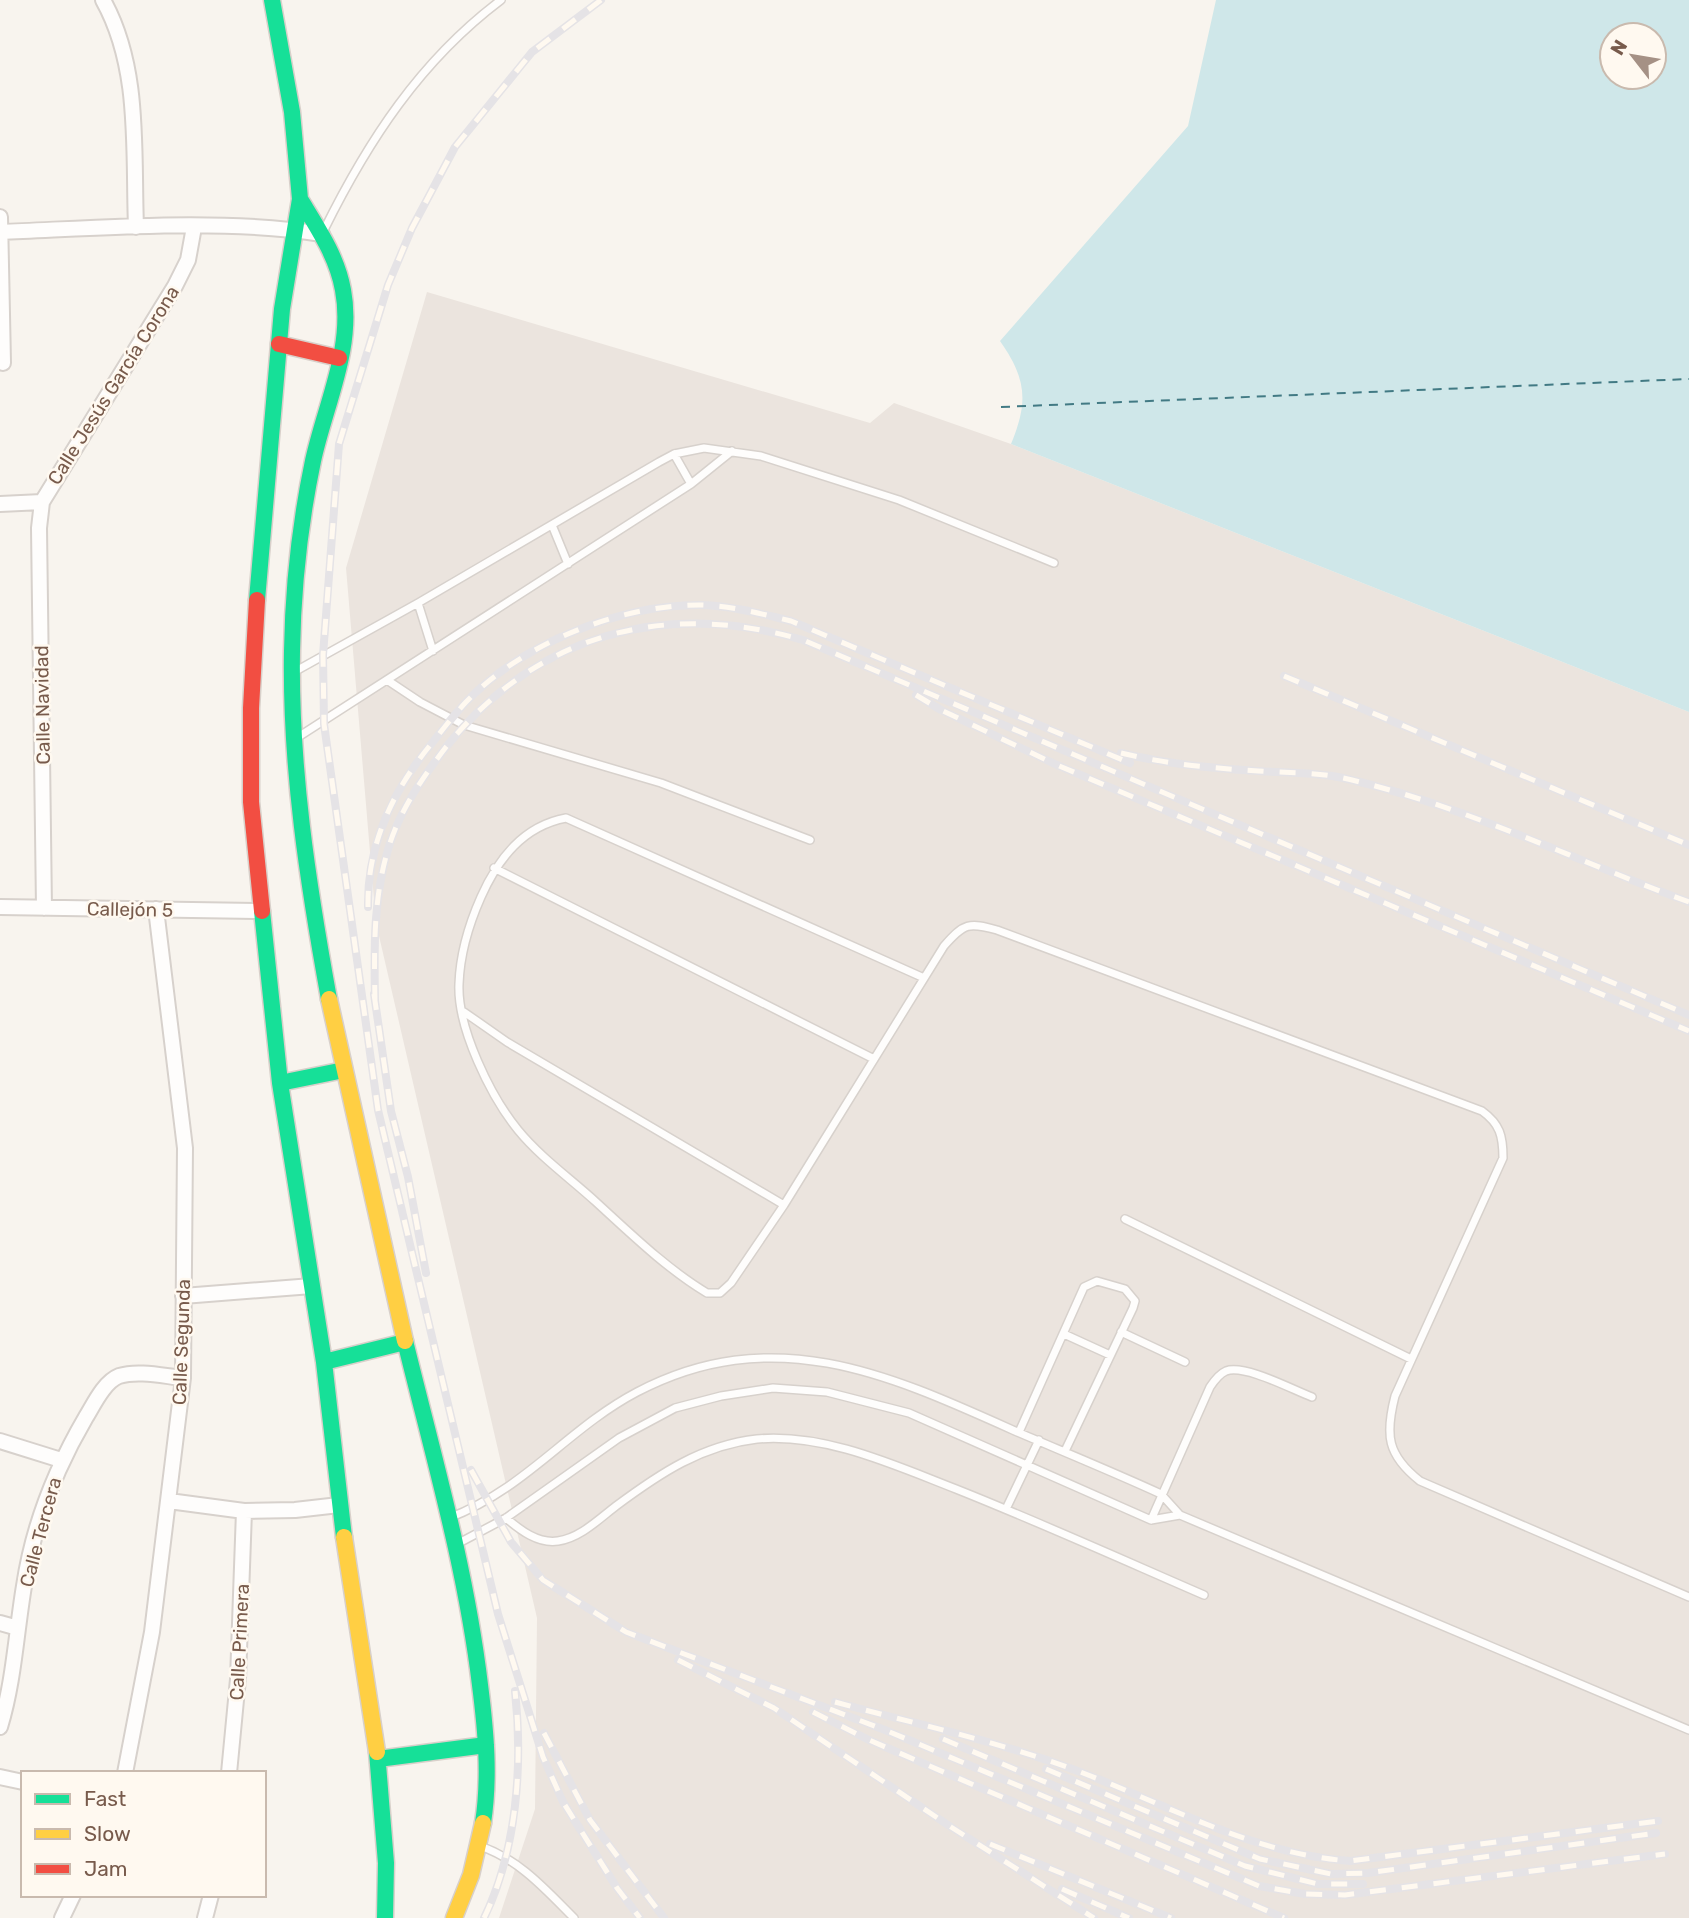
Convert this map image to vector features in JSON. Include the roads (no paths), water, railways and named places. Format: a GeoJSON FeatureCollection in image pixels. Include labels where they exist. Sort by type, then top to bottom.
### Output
{"type":"FeatureCollection","features":[{"type":"Feature","properties":{"kind":"main road"},"geometry":{"type":"LineString","coordinates":[[272,0],[292,112],[300,199],[279,344],[251,708],[251,802],[280,1083],[324,1362],[339,1505],[378,1759],[386,1863],[385,1918]]}},
{"type":"Feature","properties":{"kind":"main road"},"geometry":{"type":"LineString","coordinates":[[300,199],[337,265],[344,293],[345,319],[339,358],[310,475],[300,542],[292,673],[294,740],[313,904],[344,1070],[405,1342],[449,1518],[478,1658],[486,1745],[487,1794],[480,1845],[471,1881],[454,1918]]}},
{"type":"Feature","properties":{"kind":"main road"},"geometry":{"type":"LineString","coordinates":[[279,344],[339,358]]}},
{"type":"Feature","properties":{"kind":"main road"},"geometry":{"type":"LineString","coordinates":[[280,1083],[344,1070]]}},
{"type":"Feature","properties":{"kind":"main road"},"geometry":{"type":"LineString","coordinates":[[324,1362],[405,1342]]}},
{"type":"Feature","properties":{"kind":"main road"},"geometry":{"type":"LineString","coordinates":[[378,1759],[486,1745]]}},
{"type":"Feature","properties":{"kind":"street"},"geometry":{"type":"LineString","coordinates":[[103,0],[124,47],[130,76],[136,227]]}},
{"type":"Feature","properties":{"kind":"street"},"geometry":{"type":"LineString","coordinates":[[3,363],[1,225],[295,229],[322,234]]}},
{"type":"Feature","properties":{"kind":"street","name":"Calle Jesús García Corona"},"geometry":{"type":"LineString","coordinates":[[0,504],[42,502],[175,286],[188,260],[194,227]]}},
{"type":"Feature","properties":{"kind":"street","name":"Calle Navidad"},"geometry":{"type":"LineString","coordinates":[[42,502],[39,528],[44,908]]}},
{"type":"Feature","properties":{"kind":"street","name":"Callejón 5"},"geometry":{"type":"LineString","coordinates":[[0,907],[261,911]]}},
{"type":"Feature","properties":{"kind":"street","name":"Calle Segunda"},"geometry":{"type":"LineString","coordinates":[[125,1771],[152,1632],[183,1378],[185,1148],[156,909]]}},
{"type":"Feature","properties":{"kind":"street"},"geometry":{"type":"LineString","coordinates":[[183,1296],[312,1286]]}},
{"type":"Feature","properties":{"kind":"street","name":"Calle Tercera"},"geometry":{"type":"LineString","coordinates":[[0,1727],[10,1694],[31,1549],[43,1504],[61,1460],[95,1402],[117,1377],[134,1374],[183,1378]]}},
{"type":"Feature","properties":{"kind":"street"},"geometry":{"type":"LineString","coordinates":[[0,1441],[61,1460]]}},
{"type":"Feature","properties":{"kind":"street"},"geometry":{"type":"LineString","coordinates":[[169,1500],[244,1511],[339,1505]]}},
{"type":"Feature","properties":{"kind":"street","name":"Calle Primera"},"geometry":{"type":"LineString","coordinates":[[229,1771],[238,1679],[244,1511]]}},
{"type":"Feature","properties":{"kind":"street"},"geometry":{"type":"LineString","coordinates":[[0,1623],[18,1628]]}},
{"type":"Feature","properties":{"kind":"street"},"geometry":{"type":"LineString","coordinates":[[0,1777],[21,1782]]}},
{"type":"Feature","properties":{"kind":"street"},"geometry":{"type":"LineString","coordinates":[[62,1918],[72,1897]]}},
{"type":"Feature","properties":{"kind":"street"},"geometry":{"type":"LineString","coordinates":[[205,1918],[210,1897]]}},
{"type":"Feature","properties":{"kind":"lane"},"geometry":{"type":"LineString","coordinates":[[322,234],[356,168],[395,106],[425,68],[501,0]]}},
{"type":"Feature","properties":{"kind":"lane"},"geometry":{"type":"LineString","coordinates":[[292,673],[674,454],[704,448],[732,451],[791,464],[899,500],[1054,563]]}},
{"type":"Feature","properties":{"kind":"lane"},"geometry":{"type":"LineString","coordinates":[[294,740],[691,484],[732,451]]}},
{"type":"Feature","properties":{"kind":"lane"},"geometry":{"type":"LineString","coordinates":[[674,454],[691,484]]}},
{"type":"Feature","properties":{"kind":"lane"},"geometry":{"type":"LineString","coordinates":[[552,524],[568,564]]}},
{"type":"Feature","properties":{"kind":"lane"},"geometry":{"type":"LineString","coordinates":[[418,603],[433,651]]}},
{"type":"Feature","properties":{"kind":"lane"},"geometry":{"type":"LineString","coordinates":[[387,680],[420,702],[464,725],[661,783],[810,840]]}},
{"type":"Feature","properties":{"kind":"lane"},"geometry":{"type":"LineString","coordinates":[[924,978],[566,818],[548,821],[530,831],[494,869],[476,910],[462,957],[459,988],[469,1034],[489,1087],[520,1132],[615,1219],[707,1293],[720,1293],[731,1283],[784,1205],[924,978],[958,930],[973,923],[1463,1102],[1496,1121],[1503,1138],[1503,1158],[1410,1359],[1389,1422],[1391,1445],[1401,1466],[1420,1481],[1689,1597]]}},
{"type":"Feature","properties":{"kind":"lane"},"geometry":{"type":"LineString","coordinates":[[494,869],[874,1059]]}},
{"type":"Feature","properties":{"kind":"lane"},"geometry":{"type":"LineString","coordinates":[[464,1012],[507,1042],[784,1205]]}},
{"type":"Feature","properties":{"kind":"lane"},"geometry":{"type":"LineString","coordinates":[[1125,1219],[1410,1359]]}},
{"type":"Feature","properties":{"kind":"lane"},"geometry":{"type":"LineString","coordinates":[[1019,1433],[1084,1287],[1097,1281],[1125,1289],[1135,1301],[1065,1451]]}},
{"type":"Feature","properties":{"kind":"lane"},"geometry":{"type":"LineString","coordinates":[[1121,1332],[1185,1362]]}},
{"type":"Feature","properties":{"kind":"lane"},"geometry":{"type":"LineString","coordinates":[[1063,1334],[1110,1355]]}},
{"type":"Feature","properties":{"kind":"lane"},"geometry":{"type":"LineString","coordinates":[[449,1518],[488,1502],[517,1484],[598,1418],[638,1392],[693,1370],[743,1358],[789,1357],[858,1370],[925,1391],[1161,1494],[1180,1515],[1689,1730]]}},
{"type":"Feature","properties":{"kind":"lane"},"geometry":{"type":"LineString","coordinates":[[1151,1520],[1210,1387],[1226,1371],[1246,1371],[1312,1397]]}},
{"type":"Feature","properties":{"kind":"lane"},"geometry":{"type":"LineString","coordinates":[[455,1545],[506,1518],[619,1438],[675,1408],[721,1396],[773,1388],[827,1392],[890,1407],[1151,1520],[1180,1515]]}},
{"type":"Feature","properties":{"kind":"lane"},"geometry":{"type":"LineString","coordinates":[[506,1518],[522,1532],[556,1541],[577,1535],[679,1463],[719,1445],[760,1439],[814,1443],[873,1457],[1006,1509],[1204,1595]]}},
{"type":"Feature","properties":{"kind":"lane"},"geometry":{"type":"LineString","coordinates":[[1006,1509],[1039,1440]]}},
{"type":"Feature","properties":{"kind":"lane"},"geometry":{"type":"LineString","coordinates":[[480,1845],[504,1854],[526,1870],[574,1918]]}},
{"type":"Feature","properties":{"kind":"water"},"geometry":{"type":"Polygon","coordinates":[[[1216,0],[1689,0],[1689,712],[1011,444],[1021,415],[1022,390],[1015,367],[1000,341],[1188,126],[1216,0]]]}},
{"type":"Feature","properties":{"kind":"railway"},"geometry":{"type":"LineString","coordinates":[[601,0],[532,52],[455,147],[412,228],[388,285],[339,444],[323,655],[324,724],[378,1110],[498,1614],[543,1757],[563,1802],[617,1888],[640,1918]]}},
{"type":"Feature","properties":{"kind":"railway"},"geometry":{"type":"LineString","coordinates":[[368,907],[372,861],[394,799],[418,761],[466,702],[489,681],[544,645],[575,631],[639,611],[702,605],[791,621],[1130,763]]}},
{"type":"Feature","properties":{"kind":"railway"},"geometry":{"type":"LineString","coordinates":[[375,1001],[376,922],[384,863],[407,805],[446,747],[482,708],[521,677],[563,652],[607,636],[654,626],[702,624],[752,628],[803,640],[1689,1015]]}},
{"type":"Feature","properties":{"kind":"railway"},"geometry":{"type":"LineString","coordinates":[[1284,676],[1689,845]]}},
{"type":"Feature","properties":{"kind":"railway"},"geometry":{"type":"LineString","coordinates":[[916,695],[941,710],[1057,765],[1689,1031]]}},
{"type":"Feature","properties":{"kind":"railway"},"geometry":{"type":"LineString","coordinates":[[1121,753],[1206,767],[1333,776],[1388,789],[1518,834],[1689,902]]}},
{"type":"Feature","properties":{"kind":"railway"},"geometry":{"type":"LineString","coordinates":[[374,994],[391,1111],[408,1177],[426,1273]]}},
{"type":"Feature","properties":{"kind":"railway"},"geometry":{"type":"LineString","coordinates":[[471,1470],[511,1542],[543,1580],[626,1632],[885,1730],[1259,1886],[1305,1894],[1345,1895],[1665,1854]]}},
{"type":"Feature","properties":{"kind":"railway"},"geometry":{"type":"LineString","coordinates":[[678,1660],[774,1708],[951,1827],[1094,1918]]}},
{"type":"Feature","properties":{"kind":"railway"},"geometry":{"type":"LineString","coordinates":[[484,1918],[504,1864],[515,1807],[518,1748],[515,1691]]}},
{"type":"Feature","properties":{"kind":"railway"},"geometry":{"type":"LineString","coordinates":[[835,1702],[1046,1760],[1109,1783],[1210,1826],[1278,1849],[1314,1856],[1350,1861],[1658,1821]]}},
{"type":"Feature","properties":{"kind":"railway"},"geometry":{"type":"LineString","coordinates":[[813,1712],[869,1740],[1284,1918]]}},
{"type":"Feature","properties":{"kind":"railway"},"geometry":{"type":"LineString","coordinates":[[544,1733],[590,1820],[664,1918]]}},
{"type":"Feature","properties":{"kind":"railway"},"geometry":{"type":"LineString","coordinates":[[943,1739],[1245,1866],[1318,1884],[1363,1884]]}},
{"type":"Feature","properties":{"kind":"railway"},"geometry":{"type":"LineString","coordinates":[[1046,1769],[1260,1859],[1331,1874],[1368,1873],[1656,1833]]}},
{"type":"Feature","properties":{"kind":"railway"},"geometry":{"type":"LineString","coordinates":[[990,1844],[1171,1918]]}},
{"type":"Feature","properties":{"kind":"railway"},"geometry":{"type":"LineString","coordinates":[[1062,1889],[1129,1918]]}}]}
